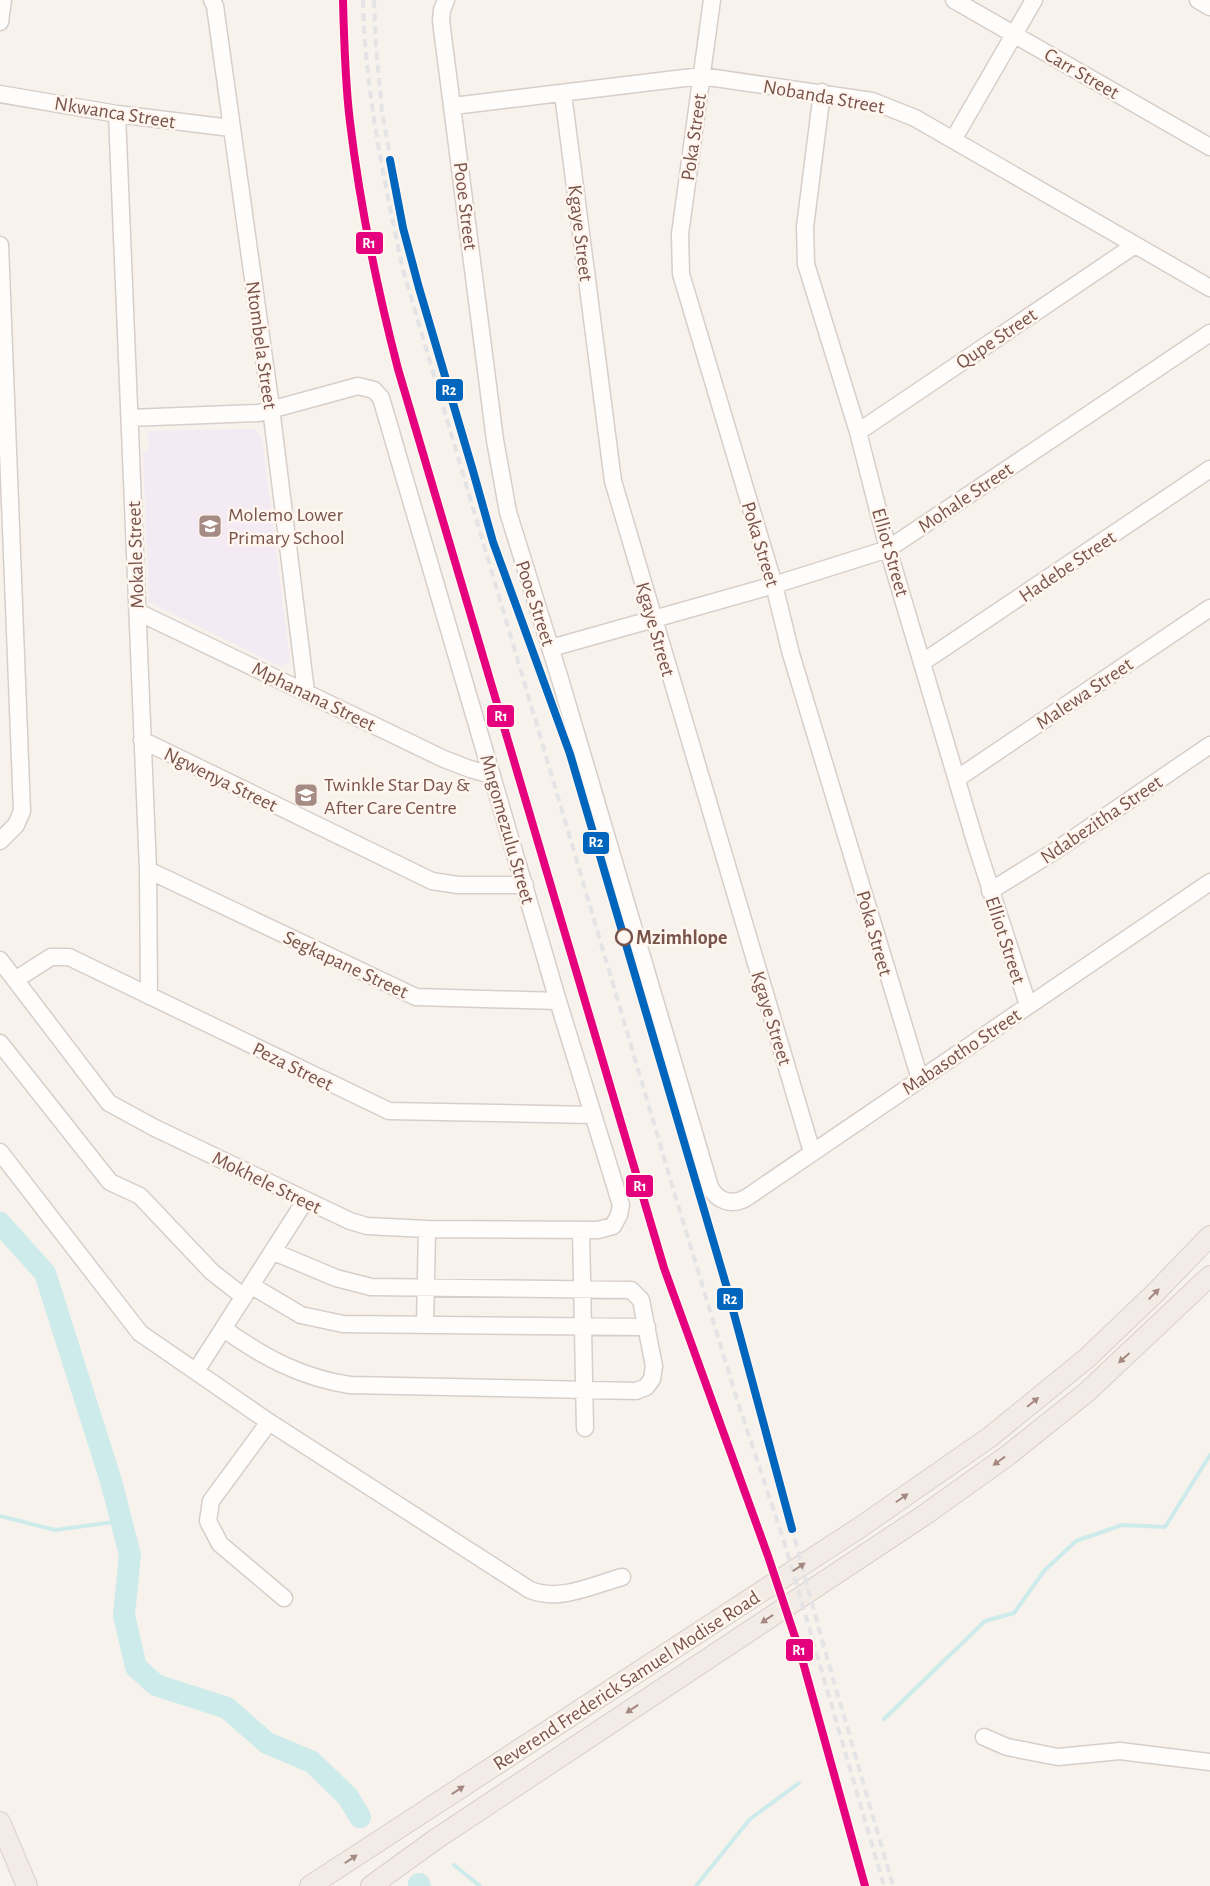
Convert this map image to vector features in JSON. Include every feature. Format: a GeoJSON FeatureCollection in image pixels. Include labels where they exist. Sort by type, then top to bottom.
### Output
{"type":"FeatureCollection","features":[{"type":"Feature","properties":{"kind":"main road","name":"Reverend Frederick Samuel Modise Road"},"geometry":{"type":"LineString","coordinates":[[310,1886],[862,1526],[990,1437],[1087,1358],[1153,1295],[1210,1236]]}},
{"type":"Feature","properties":{"kind":"main road","name":"Reverend Frederick Samuel Modise Road"},"geometry":{"type":"LineString","coordinates":[[370,1886],[436,1839],[915,1521],[1007,1456],[1087,1392],[1210,1276]]}},
{"type":"Feature","properties":{"kind":"main road"},"geometry":{"type":"LineString","coordinates":[[0,1822],[26,1886]]}},
{"type":"Feature","properties":{"kind":"main road"},"geometry":{"type":"LineString","coordinates":[[0,1855],[13,1886]]}},
{"type":"Feature","properties":{"kind":"street"},"geometry":{"type":"LineString","coordinates":[[0,22],[3,0]]}},
{"type":"Feature","properties":{"kind":"street","name":"Ntombela Street"},"geometry":{"type":"LineString","coordinates":[[212,0],[215,6],[271,408],[306,692]]}},
{"type":"Feature","properties":{"kind":"street","name":"Pooe Street"},"geometry":{"type":"LineString","coordinates":[[446,0],[442,10],[441,21],[489,393],[504,493],[514,533],[551,648],[712,1191]]}},
{"type":"Feature","properties":{"kind":"street","name":"Poka Street"},"geometry":{"type":"LineString","coordinates":[[712,0],[680,234],[681,274],[774,585],[791,654],[920,1079]]}},
{"type":"Feature","properties":{"kind":"street","name":"Carr Street"},"geometry":{"type":"LineString","coordinates":[[954,0],[1210,146]]}},
{"type":"Feature","properties":{"kind":"street"},"geometry":{"type":"LineString","coordinates":[[953,140],[1034,0]]}},
{"type":"Feature","properties":{"kind":"street"},"geometry":{"type":"LineString","coordinates":[[1198,0],[1210,6]]}},
{"type":"Feature","properties":{"kind":"street","name":"Nobanda Street"},"geometry":{"type":"LineString","coordinates":[[453,106],[701,76],[822,92],[872,101],[896,109],[953,140],[1210,288]]}},
{"type":"Feature","properties":{"kind":"street","name":"Elliot Street"},"geometry":{"type":"LineString","coordinates":[[822,92],[806,227],[806,264],[858,432],[888,549],[990,890],[1028,1006]]}},
{"type":"Feature","properties":{"kind":"street","name":"Nkwanca Street"},"geometry":{"type":"LineString","coordinates":[[0,94],[117,114],[231,128]]}},
{"type":"Feature","properties":{"kind":"street","name":"Kgaye Street"},"geometry":{"type":"LineString","coordinates":[[563,94],[610,465],[653,617],[812,1152]]}},
{"type":"Feature","properties":{"kind":"street","name":"Mokale Street"},"geometry":{"type":"LineString","coordinates":[[117,114],[148,870],[148,996]]}},
{"type":"Feature","properties":{"kind":"street"},"geometry":{"type":"LineString","coordinates":[[0,245],[22,811],[16,825],[0,841]]}},
{"type":"Feature","properties":{"kind":"street","name":"Qupe Street"},"geometry":{"type":"LineString","coordinates":[[858,432],[1135,245]]}},
{"type":"Feature","properties":{"kind":"street","name":"Mohale Street"},"geometry":{"type":"LineString","coordinates":[[551,648],[653,617],[774,585],[888,549],[1210,333]]}},
{"type":"Feature","properties":{"kind":"street","name":"Mngomezulu Street"},"geometry":{"type":"LineString","coordinates":[[271,408],[358,386],[370,388],[381,398],[558,1001],[621,1205],[619,1216],[612,1226]]}},
{"type":"Feature","properties":{"kind":"street"},"geometry":{"type":"LineString","coordinates":[[130,418],[254,413],[271,408]]}},
{"type":"Feature","properties":{"kind":"street","name":"Hadebe Street"},"geometry":{"type":"LineString","coordinates":[[923,662],[1210,469]]}},
{"type":"Feature","properties":{"kind":"street","name":"Malewa Street"},"geometry":{"type":"LineString","coordinates":[[958,778],[1210,608]]}},
{"type":"Feature","properties":{"kind":"street","name":"Mphanana Street"},"geometry":{"type":"LineString","coordinates":[[138,612],[444,759],[492,775]]}},
{"type":"Feature","properties":{"kind":"street","name":"Ngwenya Street"},"geometry":{"type":"LineString","coordinates":[[142,740],[432,881],[458,885],[525,885]]}},
{"type":"Feature","properties":{"kind":"street","name":"Ndabezitha Street"},"geometry":{"type":"LineString","coordinates":[[990,890],[1055,851],[1210,745]]}},
{"type":"Feature","properties":{"kind":"street","name":"Segkapane Street"},"geometry":{"type":"LineString","coordinates":[[148,870],[416,998],[558,1001]]}},
{"type":"Feature","properties":{"kind":"street","name":"Mabasotho Street"},"geometry":{"type":"LineString","coordinates":[[712,1191],[723,1200],[739,1202],[1210,882]]}},
{"type":"Feature","properties":{"kind":"street","name":"Peza Street"},"geometry":{"type":"LineString","coordinates":[[14,980],[50,956],[74,959],[390,1112],[593,1116]]}},
{"type":"Feature","properties":{"kind":"street","name":"Mokhele Street"},"geometry":{"type":"LineString","coordinates":[[0,960],[109,1103],[155,1128],[305,1201],[361,1224],[426,1229],[581,1230],[606,1229],[612,1226]]}},
{"type":"Feature","properties":{"kind":"street"},"geometry":{"type":"LineString","coordinates":[[0,1043],[110,1182],[140,1196],[212,1272],[248,1292],[301,1315],[316,1320],[343,1324],[647,1327]]}},
{"type":"Feature","properties":{"kind":"street"},"geometry":{"type":"LineString","coordinates":[[0,1152],[134,1326],[146,1337],[270,1422],[530,1590],[546,1595],[560,1594],[622,1576]]}},
{"type":"Feature","properties":{"kind":"street"},"geometry":{"type":"LineString","coordinates":[[196,1371],[305,1201]]}},
{"type":"Feature","properties":{"kind":"street"},"geometry":{"type":"LineString","coordinates":[[425,1325],[426,1229]]}},
{"type":"Feature","properties":{"kind":"street"},"geometry":{"type":"LineString","coordinates":[[581,1230],[585,1428]]}},
{"type":"Feature","properties":{"kind":"street"},"geometry":{"type":"LineString","coordinates":[[224,1329],[289,1369],[328,1382],[373,1386],[636,1391],[646,1387],[652,1379],[654,1366],[641,1300],[631,1290],[371,1286],[351,1283],[298,1264],[274,1252]]}},
{"type":"Feature","properties":{"kind":"street"},"geometry":{"type":"LineString","coordinates":[[270,1422],[211,1501],[208,1516],[213,1533],[220,1544],[284,1598]]}},
{"type":"Feature","properties":{"kind":"street"},"geometry":{"type":"LineString","coordinates":[[984,1737],[1007,1747],[1058,1757],[1120,1751],[1210,1762]]}},
{"type":"Feature","properties":{"kind":"shaded area","name":"Molemo Lower Primary School"},"geometry":{"type":"Polygon","coordinates":[[[254,429],[262,437],[290,661],[282,667],[149,602],[143,451],[149,450],[148,431],[254,429]]]}},
{"type":"Feature","properties":{"kind":"waterway"},"geometry":{"type":"LineString","coordinates":[[0,1223],[45,1273],[111,1481],[130,1555],[124,1615],[136,1667],[156,1685],[227,1708],[267,1743],[312,1762],[348,1797],[360,1817]]}},
{"type":"Feature","properties":{"kind":"waterway"},"geometry":{"type":"LineString","coordinates":[[884,1719],[985,1621],[1014,1613],[1044,1571],[1076,1541],[1122,1525],[1165,1527],[1210,1455]]}},
{"type":"Feature","properties":{"kind":"waterway"},"geometry":{"type":"LineString","coordinates":[[0,1516],[55,1530],[121,1521]]}},
{"type":"Feature","properties":{"kind":"waterway"},"geometry":{"type":"LineString","coordinates":[[696,1886],[750,1819],[799,1783]]}},
{"type":"Feature","properties":{"kind":"waterway"},"geometry":{"type":"LineString","coordinates":[[454,1865],[480,1886]]}},
{"type":"Feature","properties":{"kind":"railway"},"geometry":{"type":"LineString","coordinates":[[343,0],[347,92],[354,153],[370,247],[398,369],[664,1268],[768,1556],[801,1655],[865,1886]]}},
{"type":"Feature","properties":{"kind":"railway"},"geometry":{"type":"LineString","coordinates":[[363,0],[367,68],[377,136],[403,270],[675,1195],[738,1403],[784,1541],[884,1886]]}},
{"type":"Feature","properties":{"kind":"railway"},"geometry":{"type":"LineString","coordinates":[[374,0],[382,111],[403,228],[419,288],[493,542],[570,754],[727,1288],[822,1640],[893,1886]]}},
{"type":"Feature","properties":{"kind":"transit line","name":"R1"},"geometry":{"type":"LineString","coordinates":[[343,0],[347,92],[354,153],[370,247],[398,369],[664,1268],[768,1556],[801,1655],[865,1886]]}},
{"type":"Feature","properties":{"kind":"transit line","name":"R2"},"geometry":{"type":"LineString","coordinates":[[390,160],[403,228],[419,288],[493,542],[570,754],[727,1288],[792,1529]]}},
{"type":"Feature","properties":{"kind":"place","name":"Molemo Lower Primary School"},"geometry":{"type":"Point","coordinates":[210,526]}},
{"type":"Feature","properties":{"kind":"place","name":"Twinkle Star Day & After Care Centre"},"geometry":{"type":"Point","coordinates":[306,795]}},
{"type":"Feature","properties":{"kind":"place","name":"Mzimhlope"},"geometry":{"type":"Point","coordinates":[624,937]}}]}
